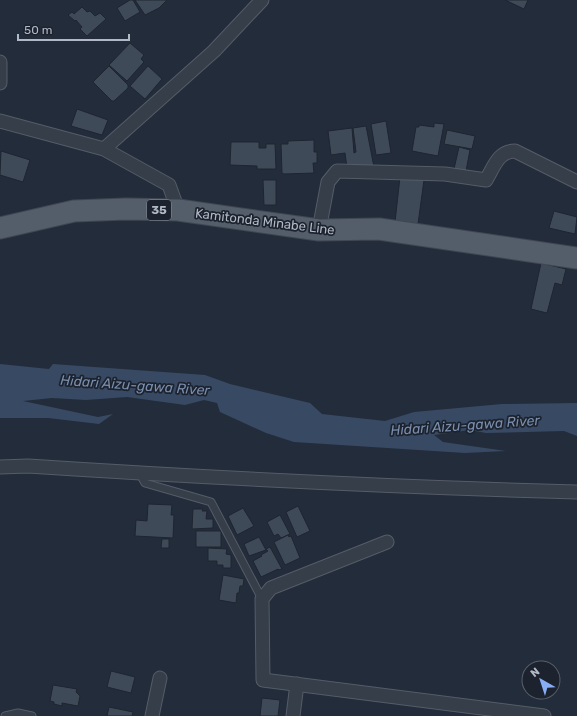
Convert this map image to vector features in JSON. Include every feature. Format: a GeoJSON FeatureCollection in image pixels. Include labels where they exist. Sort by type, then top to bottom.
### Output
{"type":"FeatureCollection","features":[{"type":"Feature","properties":{"kind":"main road","name":"Kamitonda Minabe Line"},"geometry":{"type":"LineString","coordinates":[[0,228],[74,211],[126,209],[178,210],[319,230],[379,229],[577,258]]}},
{"type":"Feature","properties":{"kind":"street"},"geometry":{"type":"LineString","coordinates":[[104,149],[214,51],[262,0]]}},
{"type":"Feature","properties":{"kind":"street"},"geometry":{"type":"LineString","coordinates":[[0,62],[0,83]]}},
{"type":"Feature","properties":{"kind":"street"},"geometry":{"type":"LineString","coordinates":[[0,121],[104,149],[169,185],[178,210]]}},
{"type":"Feature","properties":{"kind":"street"},"geometry":{"type":"LineString","coordinates":[[319,230],[328,182],[337,171],[445,174],[486,180],[500,155],[507,151],[515,151],[577,182]]}},
{"type":"Feature","properties":{"kind":"street"},"geometry":{"type":"LineString","coordinates":[[0,467],[28,466],[140,474],[384,487],[577,492]]}},
{"type":"Feature","properties":{"kind":"street"},"geometry":{"type":"LineString","coordinates":[[387,542],[271,588],[262,599],[262,680],[544,716]]}},
{"type":"Feature","properties":{"kind":"street"},"geometry":{"type":"LineString","coordinates":[[152,716],[160,678]]}},
{"type":"Feature","properties":{"kind":"street"},"geometry":{"type":"LineString","coordinates":[[293,716],[297,684]]}},
{"type":"Feature","properties":{"kind":"lane"},"geometry":{"type":"LineString","coordinates":[[140,474],[145,483],[211,502],[262,599]]}},
{"type":"Feature","properties":{"kind":"lane"},"geometry":{"type":"LineString","coordinates":[[4,716],[18,713],[32,716]]}},
{"type":"Feature","properties":{"kind":"water","name":"Hidari Aizu-gawa River"},"geometry":{"type":"Polygon","coordinates":[[[0,364],[49,369],[53,364],[205,375],[230,384],[310,403],[322,414],[385,421],[414,412],[502,404],[577,403],[577,436],[564,431],[486,433],[470,430],[434,435],[443,442],[506,451],[465,453],[294,442],[266,433],[220,412],[217,403],[204,400],[185,405],[127,397],[86,400],[52,398],[23,401],[98,417],[113,414],[99,424],[48,418],[0,418],[0,364]]]}},
{"type":"Feature","properties":{"kind":"building"},"geometry":{"type":"Polygon","coordinates":[[[130,0],[133,0],[140,12],[125,21],[117,8],[130,0]]]}},
{"type":"Feature","properties":{"kind":"building"},"geometry":{"type":"Polygon","coordinates":[[[135,0],[167,0],[159,8],[145,15],[135,0]]]}},
{"type":"Feature","properties":{"kind":"building"},"geometry":{"type":"Polygon","coordinates":[[[505,0],[528,0],[524,9],[505,0]]]}},
{"type":"Feature","properties":{"kind":"building"},"geometry":{"type":"Polygon","coordinates":[[[82,7],[87,12],[90,11],[95,16],[100,13],[106,19],[87,36],[80,29],[82,27],[76,20],[75,21],[68,15],[72,12],[74,14],[82,7]]]}},
{"type":"Feature","properties":{"kind":"building"},"geometry":{"type":"Polygon","coordinates":[[[130,43],[144,55],[141,59],[144,62],[127,81],[109,65],[130,43]]]}},
{"type":"Feature","properties":{"kind":"building"},"geometry":{"type":"Polygon","coordinates":[[[109,66],[128,85],[128,88],[114,101],[112,101],[93,82],[109,66]]]}},
{"type":"Feature","properties":{"kind":"building"},"geometry":{"type":"Polygon","coordinates":[[[148,66],[162,79],[145,99],[130,86],[148,66]]]}},
{"type":"Feature","properties":{"kind":"building"},"geometry":{"type":"Polygon","coordinates":[[[77,109],[108,120],[102,135],[71,126],[77,109]]]}},
{"type":"Feature","properties":{"kind":"building"},"geometry":{"type":"Polygon","coordinates":[[[386,121],[391,153],[376,155],[371,124],[386,121]]]}},
{"type":"Feature","properties":{"kind":"building"},"geometry":{"type":"Polygon","coordinates":[[[434,123],[444,124],[438,156],[412,151],[416,127],[419,127],[419,125],[434,127],[434,123]]]}},
{"type":"Feature","properties":{"kind":"building"},"geometry":{"type":"Polygon","coordinates":[[[366,126],[374,167],[347,168],[345,153],[331,155],[328,131],[352,128],[354,153],[356,152],[353,128],[366,126]]]}},
{"type":"Feature","properties":{"kind":"building"},"geometry":{"type":"Polygon","coordinates":[[[447,130],[475,136],[472,149],[444,144],[447,130]]]}},
{"type":"Feature","properties":{"kind":"building"},"geometry":{"type":"Polygon","coordinates":[[[314,140],[314,152],[317,152],[317,163],[313,163],[314,173],[282,173],[281,144],[288,144],[288,141],[314,140]]]}},
{"type":"Feature","properties":{"kind":"building"},"geometry":{"type":"Polygon","coordinates":[[[231,142],[259,142],[259,148],[266,148],[266,144],[275,144],[276,169],[257,169],[257,166],[230,165],[231,142]]]}},
{"type":"Feature","properties":{"kind":"building"},"geometry":{"type":"Polygon","coordinates":[[[459,147],[470,150],[466,171],[454,169],[459,147]]]}},
{"type":"Feature","properties":{"kind":"building"},"geometry":{"type":"Polygon","coordinates":[[[1,151],[30,160],[23,182],[0,175],[1,151]]]}},
{"type":"Feature","properties":{"kind":"building"},"geometry":{"type":"Polygon","coordinates":[[[400,177],[424,180],[418,224],[395,222],[400,177]]]}},
{"type":"Feature","properties":{"kind":"building"},"geometry":{"type":"Polygon","coordinates":[[[263,180],[276,180],[276,205],[264,205],[263,180]]]}},
{"type":"Feature","properties":{"kind":"building"},"geometry":{"type":"Polygon","coordinates":[[[554,211],[577,217],[575,234],[549,228],[554,211]]]}},
{"type":"Feature","properties":{"kind":"building"},"geometry":{"type":"Polygon","coordinates":[[[541,263],[566,269],[562,285],[555,283],[547,313],[531,309],[541,263]]]}},
{"type":"Feature","properties":{"kind":"building"},"geometry":{"type":"Polygon","coordinates":[[[148,504],[172,505],[171,515],[174,515],[173,538],[135,536],[136,520],[147,521],[148,504]]]}},
{"type":"Feature","properties":{"kind":"building"},"geometry":{"type":"Polygon","coordinates":[[[298,506],[310,531],[297,537],[286,512],[298,506]]]}},
{"type":"Feature","properties":{"kind":"building"},"geometry":{"type":"Polygon","coordinates":[[[243,508],[254,526],[237,535],[228,516],[243,508]]]}},
{"type":"Feature","properties":{"kind":"building"},"geometry":{"type":"Polygon","coordinates":[[[193,509],[203,509],[202,511],[207,511],[206,519],[213,519],[213,528],[192,529],[193,509]]]}},
{"type":"Feature","properties":{"kind":"building"},"geometry":{"type":"Polygon","coordinates":[[[280,515],[290,534],[281,538],[278,534],[274,536],[267,522],[280,515]]]}},
{"type":"Feature","properties":{"kind":"building"},"geometry":{"type":"Polygon","coordinates":[[[196,531],[221,531],[221,547],[196,547],[196,531]]]}},
{"type":"Feature","properties":{"kind":"building"},"geometry":{"type":"Polygon","coordinates":[[[288,535],[289,537],[291,536],[300,558],[285,565],[274,542],[288,535]]]}},
{"type":"Feature","properties":{"kind":"building"},"geometry":{"type":"Polygon","coordinates":[[[259,537],[266,550],[249,556],[244,544],[259,537]]]}},
{"type":"Feature","properties":{"kind":"building"},"geometry":{"type":"Polygon","coordinates":[[[162,539],[169,539],[169,548],[161,548],[162,539]]]}},
{"type":"Feature","properties":{"kind":"building"},"geometry":{"type":"Polygon","coordinates":[[[270,547],[282,569],[278,569],[261,577],[253,561],[262,556],[261,555],[268,551],[266,549],[270,547]]]}},
{"type":"Feature","properties":{"kind":"building"},"geometry":{"type":"Polygon","coordinates":[[[208,548],[227,549],[226,554],[231,555],[231,568],[223,568],[223,565],[217,565],[217,561],[208,561],[208,548]]]}},
{"type":"Feature","properties":{"kind":"building"},"geometry":{"type":"Polygon","coordinates":[[[223,575],[244,579],[243,586],[240,586],[239,593],[237,593],[236,603],[219,600],[223,575]]]}},
{"type":"Feature","properties":{"kind":"building"},"geometry":{"type":"Polygon","coordinates":[[[111,671],[135,677],[131,693],[107,687],[111,671]]]}},
{"type":"Feature","properties":{"kind":"building"},"geometry":{"type":"Polygon","coordinates":[[[53,685],[77,689],[76,692],[80,696],[78,706],[62,703],[62,706],[54,704],[54,702],[50,701],[53,685]]]}},
{"type":"Feature","properties":{"kind":"building"},"geometry":{"type":"Polygon","coordinates":[[[262,698],[280,700],[278,716],[260,716],[262,698]]]}},
{"type":"Feature","properties":{"kind":"building"},"geometry":{"type":"Polygon","coordinates":[[[109,707],[133,712],[132,716],[107,716],[109,707]]]}}]}
